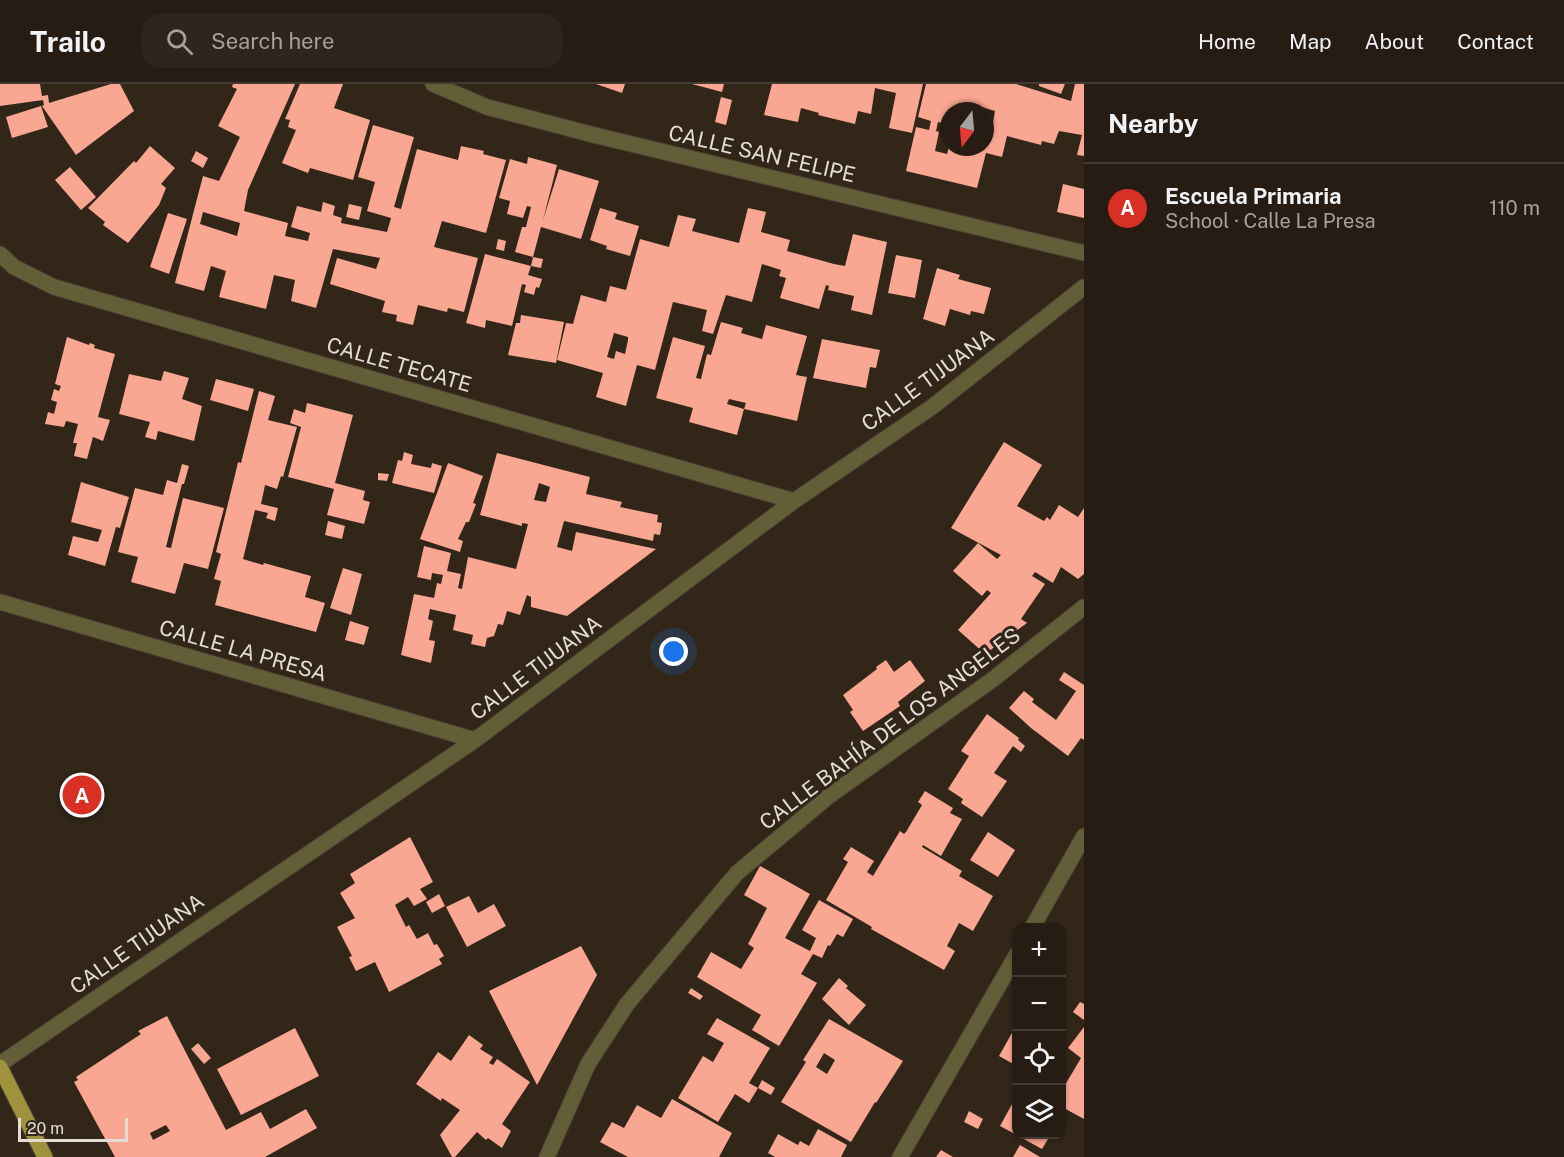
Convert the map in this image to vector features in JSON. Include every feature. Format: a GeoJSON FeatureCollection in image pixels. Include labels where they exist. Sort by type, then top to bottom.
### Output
{"type":"FeatureCollection","features":[{"type":"Feature","properties":{"kind":"main road"},"geometry":{"type":"LineString","coordinates":[[0,1065],[45,1157]]}},
{"type":"Feature","properties":{"kind":"street","name":"CALLE SAN FELIPE"},"geometry":{"type":"LineString","coordinates":[[433,84],[487,106],[594,135],[1084,253]]}},
{"type":"Feature","properties":{"kind":"street","name":"CALLE TECATE"},"geometry":{"type":"LineString","coordinates":[[0,254],[14,267],[54,287],[794,501]]}},
{"type":"Feature","properties":{"kind":"street","name":"CALLE TIJUANA"},"geometry":{"type":"LineString","coordinates":[[0,1065],[475,740],[794,501],[932,407],[1084,288]]}},
{"type":"Feature","properties":{"kind":"street","name":"CALLE LA PRESA"},"geometry":{"type":"LineString","coordinates":[[0,602],[475,740]]}},
{"type":"Feature","properties":{"kind":"street","name":"CALLE BAHÍA DE LOS ANGELES"},"geometry":{"type":"LineString","coordinates":[[547,1157],[588,1064],[627,1004],[737,873],[829,796],[992,680],[1084,607]]}},
{"type":"Feature","properties":{"kind":"street"},"geometry":{"type":"LineString","coordinates":[[1034,923],[1084,836]]}},
{"type":"Feature","properties":{"kind":"street"},"geometry":{"type":"LineString","coordinates":[[900,1157],[1012,963]]}},
{"type":"Feature","properties":{"kind":"building"},"geometry":{"type":"Polygon","coordinates":[[[0,84],[40,84],[42,96],[48,95],[49,103],[111,84],[120,84],[134,111],[76,155],[42,106],[44,105],[43,100],[0,106],[0,84]]]}},
{"type":"Feature","properties":{"kind":"building"},"geometry":{"type":"Polygon","coordinates":[[[233,84],[295,84],[248,190],[244,211],[288,223],[285,236],[308,241],[310,233],[291,227],[297,206],[321,212],[323,202],[335,206],[333,215],[342,218],[341,223],[387,232],[391,218],[367,211],[375,182],[358,177],[373,125],[414,137],[394,207],[401,209],[417,149],[458,160],[461,146],[484,151],[483,154],[506,160],[486,233],[442,221],[434,247],[478,258],[464,312],[448,308],[447,312],[418,305],[413,325],[396,321],[397,315],[382,312],[385,301],[330,284],[337,258],[376,269],[380,258],[333,249],[316,308],[291,301],[295,280],[274,275],[266,309],[219,297],[226,271],[211,266],[204,291],[175,283],[203,176],[219,181],[240,137],[218,126],[237,89],[232,87],[233,84]],[[203,212],[200,224],[237,236],[240,223],[203,212]]]}},
{"type":"Feature","properties":{"kind":"building"},"geometry":{"type":"Polygon","coordinates":[[[300,84],[343,84],[334,108],[370,120],[353,180],[310,168],[308,173],[282,163],[296,130],[288,127],[290,120],[285,119],[300,84]]]}},
{"type":"Feature","properties":{"kind":"building"},"geometry":{"type":"Polygon","coordinates":[[[596,84],[625,84],[622,93],[596,84]]]}},
{"type":"Feature","properties":{"kind":"building"},"geometry":{"type":"Polygon","coordinates":[[[692,84],[724,84],[722,92],[692,84]]]}},
{"type":"Feature","properties":{"kind":"building"},"geometry":{"type":"Polygon","coordinates":[[[772,84],[923,84],[912,133],[889,128],[896,93],[875,88],[871,114],[858,111],[855,124],[818,115],[819,113],[801,108],[798,122],[764,115],[772,84]]]}},
{"type":"Feature","properties":{"kind":"building"},"geometry":{"type":"Polygon","coordinates":[[[926,84],[1016,84],[1071,101],[1075,84],[1084,84],[1084,156],[1077,155],[1082,135],[1059,131],[1054,144],[1042,141],[1041,145],[1007,136],[1002,157],[994,155],[994,102],[940,102],[940,123],[938,122],[936,131],[939,132],[935,151],[940,152],[940,156],[985,156],[977,188],[906,171],[916,127],[929,130],[931,121],[918,117],[926,84]]]}},
{"type":"Feature","properties":{"kind":"building"},"geometry":{"type":"Polygon","coordinates":[[[1039,84],[1065,84],[1061,94],[1039,86],[1039,84]]]}},
{"type":"Feature","properties":{"kind":"building"},"geometry":{"type":"Polygon","coordinates":[[[721,97],[732,100],[726,125],[715,122],[721,97]]]}},
{"type":"Feature","properties":{"kind":"building"},"geometry":{"type":"Polygon","coordinates":[[[41,106],[48,127],[12,138],[6,117],[41,106]]]}},
{"type":"Feature","properties":{"kind":"building"},"geometry":{"type":"Polygon","coordinates":[[[150,146],[175,168],[161,184],[166,188],[159,205],[128,243],[103,225],[105,222],[88,208],[134,161],[136,163],[150,146]]]}},
{"type":"Feature","properties":{"kind":"building"},"geometry":{"type":"Polygon","coordinates":[[[196,151],[208,158],[203,168],[191,161],[196,151]]]}},
{"type":"Feature","properties":{"kind":"building"},"geometry":{"type":"Polygon","coordinates":[[[528,157],[557,165],[543,220],[559,169],[599,181],[581,239],[541,227],[533,257],[515,252],[522,227],[526,227],[531,207],[527,206],[523,218],[507,214],[510,201],[499,198],[510,159],[527,164],[528,157]]]}},
{"type":"Feature","properties":{"kind":"building"},"geometry":{"type":"Polygon","coordinates":[[[70,167],[96,197],[81,210],[55,180],[70,167]]]}},
{"type":"Feature","properties":{"kind":"building"},"geometry":{"type":"Polygon","coordinates":[[[1063,184],[1084,189],[1084,218],[1057,212],[1063,184]]]}},
{"type":"Feature","properties":{"kind":"building"},"geometry":{"type":"Polygon","coordinates":[[[349,204],[362,207],[359,220],[346,217],[349,204]]]}},
{"type":"Feature","properties":{"kind":"building"},"geometry":{"type":"Polygon","coordinates":[[[600,208],[617,213],[615,219],[639,226],[630,256],[606,249],[607,246],[590,240],[600,208]]]}},
{"type":"Feature","properties":{"kind":"building"},"geometry":{"type":"Polygon","coordinates":[[[748,208],[766,212],[761,232],[790,240],[787,251],[834,264],[845,266],[853,234],[887,242],[872,315],[851,310],[854,296],[828,290],[829,286],[826,285],[819,309],[780,298],[786,278],[779,276],[781,270],[762,264],[752,302],[726,295],[713,334],[702,331],[707,310],[673,302],[655,370],[637,365],[626,406],[596,397],[603,373],[557,360],[566,323],[573,324],[581,295],[606,302],[610,286],[626,290],[640,239],[669,247],[678,215],[696,219],[692,231],[739,243],[748,208]],[[614,333],[607,357],[614,359],[616,351],[625,354],[628,337],[614,333]]]}},
{"type":"Feature","properties":{"kind":"building"},"geometry":{"type":"Polygon","coordinates":[[[168,213],[187,219],[169,274],[150,267],[168,213]]]}},
{"type":"Feature","properties":{"kind":"building"},"geometry":{"type":"Polygon","coordinates":[[[498,239],[506,241],[504,251],[496,249],[498,239]]]}},
{"type":"Feature","properties":{"kind":"building"},"geometry":{"type":"Polygon","coordinates":[[[485,254],[531,266],[528,275],[542,279],[534,295],[524,292],[526,285],[522,284],[512,326],[486,320],[485,328],[466,323],[485,254]]]}},
{"type":"Feature","properties":{"kind":"building"},"geometry":{"type":"Polygon","coordinates":[[[896,255],[922,260],[915,298],[888,293],[896,255]]]}},
{"type":"Feature","properties":{"kind":"building"},"geometry":{"type":"Polygon","coordinates":[[[533,257],[543,259],[541,268],[531,266],[533,257]]]}},
{"type":"Feature","properties":{"kind":"building"},"geometry":{"type":"Polygon","coordinates":[[[937,268],[960,275],[958,279],[991,288],[984,314],[971,311],[970,315],[950,309],[945,326],[923,319],[937,268]]]}},
{"type":"Feature","properties":{"kind":"building"},"geometry":{"type":"Polygon","coordinates":[[[521,315],[564,322],[556,363],[508,355],[516,323],[520,323],[521,315]]]}},
{"type":"Feature","properties":{"kind":"building"},"geometry":{"type":"Polygon","coordinates":[[[721,322],[743,328],[741,333],[762,339],[766,325],[807,336],[796,375],[807,377],[797,421],[744,409],[737,435],[689,422],[693,408],[656,398],[673,337],[705,346],[696,378],[701,379],[707,354],[711,355],[721,322]],[[729,399],[727,404],[744,409],[746,403],[729,399]]]}},
{"type":"Feature","properties":{"kind":"building"},"geometry":{"type":"Polygon","coordinates":[[[67,337],[89,345],[90,343],[95,345],[94,348],[115,354],[98,417],[110,420],[103,441],[93,437],[87,459],[74,456],[77,443],[73,443],[78,424],[66,421],[64,427],[45,424],[48,412],[54,414],[57,402],[51,400],[54,389],[59,391],[61,386],[55,384],[67,337]]]}},
{"type":"Feature","properties":{"kind":"building"},"geometry":{"type":"Polygon","coordinates":[[[822,339],[880,350],[876,368],[870,367],[866,388],[813,378],[822,339]]]}},
{"type":"Feature","properties":{"kind":"building"},"geometry":{"type":"Polygon","coordinates":[[[164,371],[189,378],[182,399],[202,406],[194,441],[158,431],[156,440],[145,437],[150,422],[119,414],[129,374],[161,381],[164,371]]]}},
{"type":"Feature","properties":{"kind":"building"},"geometry":{"type":"Polygon","coordinates":[[[216,379],[254,389],[248,411],[210,400],[216,379]]]}},
{"type":"Feature","properties":{"kind":"building"},"geometry":{"type":"Polygon","coordinates":[[[259,391],[275,396],[268,420],[297,427],[283,477],[281,476],[277,489],[265,485],[261,504],[278,508],[275,521],[266,518],[268,513],[255,510],[243,559],[311,576],[305,597],[325,603],[316,632],[215,605],[221,581],[214,579],[221,554],[216,552],[238,462],[241,463],[259,391]]]}},
{"type":"Feature","properties":{"kind":"building"},"geometry":{"type":"Polygon","coordinates":[[[307,403],[353,415],[335,483],[365,491],[363,500],[370,502],[364,524],[327,515],[334,489],[288,477],[301,427],[290,423],[294,409],[305,413],[307,403]]]}},
{"type":"Feature","properties":{"kind":"building"},"geometry":{"type":"Polygon","coordinates":[[[1004,442],[1042,465],[1017,506],[1044,521],[1047,517],[1050,520],[1059,505],[1078,517],[1084,508],[1084,574],[1078,579],[1061,567],[1053,583],[1035,572],[1032,576],[1045,584],[1021,619],[1027,623],[985,654],[958,630],[991,593],[987,590],[982,596],[953,571],[978,543],[997,559],[1001,555],[951,528],[1004,442]]]}},
{"type":"Feature","properties":{"kind":"building"},"geometry":{"type":"Polygon","coordinates":[[[404,452],[413,455],[411,464],[431,468],[432,463],[442,466],[434,493],[392,483],[398,460],[402,461],[404,452]]]}},
{"type":"Feature","properties":{"kind":"building"},"geometry":{"type":"Polygon","coordinates":[[[497,453],[590,477],[586,494],[622,502],[620,507],[658,515],[657,522],[662,523],[660,535],[654,534],[653,541],[564,521],[557,547],[572,551],[576,532],[656,549],[567,616],[531,607],[531,597],[527,595],[520,615],[507,611],[503,625],[498,624],[494,636],[487,638],[485,647],[471,644],[473,635],[453,630],[456,615],[430,609],[428,619],[433,621],[429,640],[435,641],[431,663],[401,655],[414,594],[434,598],[437,583],[441,584],[443,575],[432,573],[431,580],[417,577],[424,546],[451,553],[447,571],[461,574],[458,588],[462,589],[468,557],[516,569],[528,524],[522,523],[522,526],[480,515],[497,453]],[[539,483],[534,500],[546,502],[550,487],[539,483]]]}},
{"type":"Feature","properties":{"kind":"building"},"geometry":{"type":"Polygon","coordinates":[[[448,463],[483,476],[469,522],[466,522],[458,539],[463,541],[460,552],[420,539],[448,463]]]}},
{"type":"Feature","properties":{"kind":"building"},"geometry":{"type":"Polygon","coordinates":[[[182,464],[189,466],[184,484],[182,484],[166,547],[171,548],[183,498],[224,508],[208,569],[184,563],[175,594],[131,582],[138,557],[118,552],[135,488],[163,495],[167,480],[177,483],[182,464]]]}},
{"type":"Feature","properties":{"kind":"building"},"geometry":{"type":"Polygon","coordinates":[[[378,473],[389,474],[387,481],[378,480],[378,473]]]}},
{"type":"Feature","properties":{"kind":"building"},"geometry":{"type":"Polygon","coordinates":[[[81,482],[129,497],[120,528],[116,527],[105,566],[68,555],[73,536],[98,542],[102,530],[71,522],[81,482]]]}},
{"type":"Feature","properties":{"kind":"building"},"geometry":{"type":"Polygon","coordinates":[[[328,521],[345,526],[342,539],[325,535],[328,521]]]}},
{"type":"Feature","properties":{"kind":"building"},"geometry":{"type":"Polygon","coordinates":[[[343,568],[362,574],[351,615],[330,608],[343,568]]]}},
{"type":"Feature","properties":{"kind":"building"},"geometry":{"type":"Polygon","coordinates":[[[350,621],[369,627],[364,645],[345,640],[350,621]]]}},
{"type":"Feature","properties":{"kind":"building"},"geometry":{"type":"Polygon","coordinates":[[[886,660],[894,672],[910,660],[925,681],[898,702],[900,706],[863,731],[850,712],[853,710],[843,695],[886,660]]]}},
{"type":"Feature","properties":{"kind":"building"},"geometry":{"type":"Polygon","coordinates":[[[1064,672],[1084,685],[1084,740],[1081,738],[1068,756],[1009,708],[1024,691],[1034,699],[1032,702],[1056,720],[1076,691],[1059,680],[1064,672]]]}},
{"type":"Feature","properties":{"kind":"building"},"geometry":{"type":"Polygon","coordinates":[[[987,714],[1019,738],[1018,740],[1025,746],[1021,752],[1013,746],[994,773],[1007,781],[982,817],[961,803],[963,799],[948,789],[969,756],[961,751],[987,714]]]}},
{"type":"Feature","properties":{"kind":"building"},"geometry":{"type":"Polygon","coordinates":[[[925,791],[953,808],[950,813],[962,819],[941,856],[923,845],[922,847],[962,871],[959,876],[993,896],[973,931],[959,923],[947,946],[955,951],[944,970],[871,929],[872,927],[826,900],[848,862],[843,859],[851,847],[874,861],[867,872],[873,876],[900,831],[904,834],[906,832],[922,805],[918,802],[925,791]]]}},
{"type":"Feature","properties":{"kind":"building"},"geometry":{"type":"Polygon","coordinates":[[[988,832],[1015,850],[998,877],[970,860],[988,832]]]}},
{"type":"Feature","properties":{"kind":"building"},"geometry":{"type":"Polygon","coordinates":[[[410,837],[433,882],[420,889],[427,899],[414,906],[408,897],[395,905],[406,927],[409,925],[417,939],[428,933],[434,945],[437,944],[444,956],[439,959],[442,964],[389,992],[375,962],[356,971],[349,957],[352,956],[337,927],[355,918],[340,893],[355,883],[350,874],[410,837]]]}},
{"type":"Feature","properties":{"kind":"building"},"geometry":{"type":"Polygon","coordinates":[[[760,866],[810,894],[785,938],[810,951],[816,938],[802,930],[819,900],[853,919],[843,937],[837,934],[830,946],[828,945],[822,958],[813,954],[801,974],[817,983],[779,1046],[752,1030],[761,1015],[697,977],[711,952],[741,969],[754,948],[748,944],[767,908],[744,895],[760,866]]]}},
{"type":"Feature","properties":{"kind":"building"},"geometry":{"type":"Polygon","coordinates":[[[439,894],[445,906],[432,913],[426,902],[439,894]]]}},
{"type":"Feature","properties":{"kind":"building"},"geometry":{"type":"Polygon","coordinates":[[[469,896],[478,913],[494,904],[506,926],[467,947],[446,907],[469,896]]]}},
{"type":"Feature","properties":{"kind":"building"},"geometry":{"type":"Polygon","coordinates":[[[581,946],[597,975],[537,1085],[489,991],[581,946]]]}},
{"type":"Feature","properties":{"kind":"building"},"geometry":{"type":"Polygon","coordinates":[[[839,978],[848,986],[846,988],[866,1005],[849,1025],[822,999],[839,978]]]}},
{"type":"Feature","properties":{"kind":"building"},"geometry":{"type":"Polygon","coordinates":[[[691,988],[703,996],[700,1000],[688,993],[691,988]]]}},
{"type":"Feature","properties":{"kind":"building"},"geometry":{"type":"Polygon","coordinates":[[[1080,1002],[1084,1004],[1084,1020],[1073,1012],[1080,1002]]]}},
{"type":"Feature","properties":{"kind":"building"},"geometry":{"type":"Polygon","coordinates":[[[167,1016],[226,1130],[261,1112],[270,1129],[306,1109],[317,1128],[265,1157],[115,1157],[74,1082],[78,1080],[76,1077],[141,1034],[138,1031],[167,1016]],[[166,1125],[150,1133],[153,1140],[170,1131],[166,1125]]]}},
{"type":"Feature","properties":{"kind":"building"},"geometry":{"type":"Polygon","coordinates":[[[717,1018],[770,1048],[749,1083],[758,1088],[749,1103],[735,1094],[718,1122],[678,1098],[703,1056],[713,1062],[724,1043],[707,1034],[717,1018]]]}},
{"type":"Feature","properties":{"kind":"building"},"geometry":{"type":"Polygon","coordinates":[[[829,1019],[903,1061],[851,1142],[781,1102],[806,1062],[803,1060],[829,1019]],[[824,1053],[816,1067],[827,1074],[835,1060],[824,1053]]]}},
{"type":"Feature","properties":{"kind":"building"},"geometry":{"type":"Polygon","coordinates":[[[1084,1027],[1084,1119],[1066,1109],[1066,1083],[1081,1058],[1068,1048],[1084,1027]]]}},
{"type":"Feature","properties":{"kind":"building"},"geometry":{"type":"Polygon","coordinates":[[[295,1028],[319,1076],[241,1115],[217,1069],[295,1028]]]}},
{"type":"Feature","properties":{"kind":"building"},"geometry":{"type":"Polygon","coordinates":[[[1012,1033],[1012,1063],[999,1056],[1012,1033]]]}},
{"type":"Feature","properties":{"kind":"building"},"geometry":{"type":"Polygon","coordinates":[[[469,1035],[483,1045],[480,1049],[493,1057],[489,1063],[493,1065],[497,1059],[530,1082],[502,1124],[511,1131],[502,1148],[488,1138],[486,1140],[477,1132],[455,1157],[452,1157],[440,1135],[460,1110],[442,1098],[441,1101],[416,1084],[438,1052],[451,1061],[469,1035]]]}},
{"type":"Feature","properties":{"kind":"building"},"geometry":{"type":"Polygon","coordinates":[[[198,1043],[211,1058],[204,1064],[191,1049],[198,1043]]]}},
{"type":"Feature","properties":{"kind":"building"},"geometry":{"type":"Polygon","coordinates":[[[762,1080],[775,1088],[771,1095],[758,1088],[762,1080]]]}},
{"type":"Feature","properties":{"kind":"building"},"geometry":{"type":"Polygon","coordinates":[[[672,1099],[732,1133],[719,1157],[628,1157],[600,1142],[612,1122],[624,1128],[637,1105],[661,1118],[672,1099]]]}},
{"type":"Feature","properties":{"kind":"building"},"geometry":{"type":"Polygon","coordinates":[[[1012,1104],[1012,1133],[1000,1126],[1012,1104]]]}},
{"type":"Feature","properties":{"kind":"building"},"geometry":{"type":"Polygon","coordinates":[[[969,1111],[983,1119],[978,1129],[964,1122],[969,1111]]]}},
{"type":"Feature","properties":{"kind":"building"},"geometry":{"type":"Polygon","coordinates":[[[818,1129],[847,1145],[841,1157],[775,1157],[768,1153],[778,1134],[798,1145],[800,1141],[809,1146],[818,1129]]]}},
{"type":"Feature","properties":{"kind":"building"},"geometry":{"type":"Polygon","coordinates":[[[1024,1139],[1048,1139],[1042,1149],[1024,1139]]]}},
{"type":"Feature","properties":{"kind":"building"},"geometry":{"type":"Polygon","coordinates":[[[1020,1145],[1040,1157],[1013,1157],[1020,1145]]]}},
{"type":"Feature","properties":{"kind":"building"},"geometry":{"type":"Polygon","coordinates":[[[941,1150],[953,1157],[936,1157],[941,1150]]]}},
{"type":"Feature","properties":{"kind":"place","name":"Escuela Primaria"},"geometry":{"type":"Point","coordinates":[82,795]}}]}
